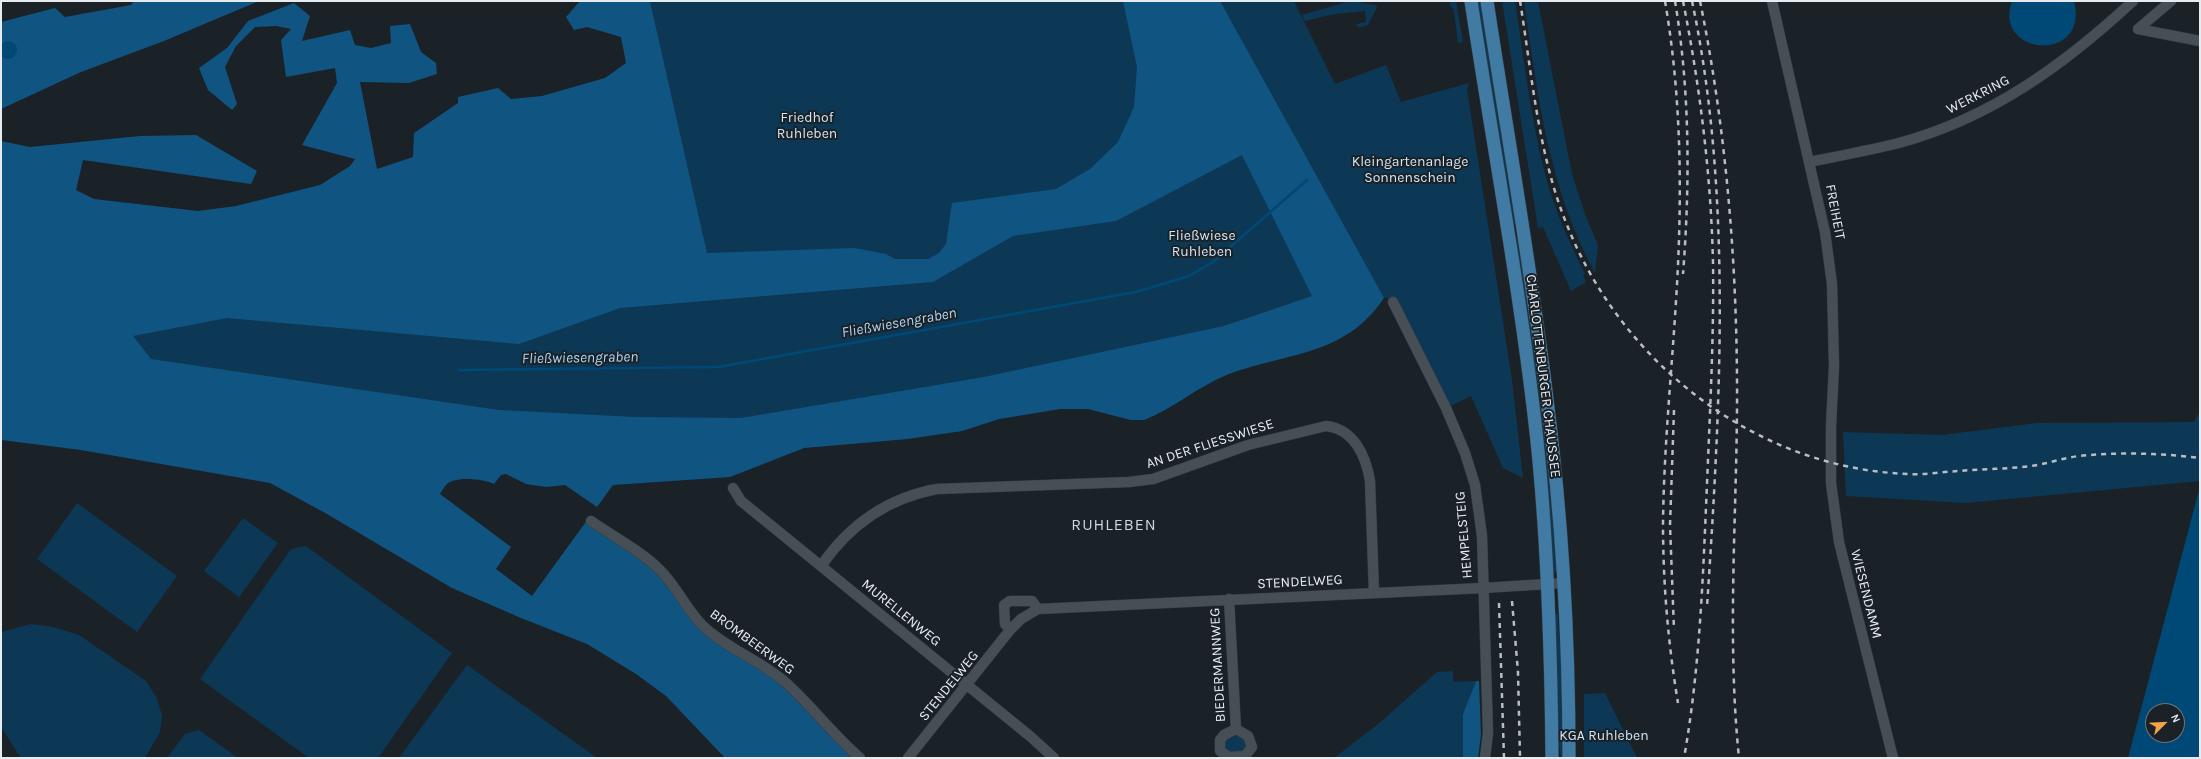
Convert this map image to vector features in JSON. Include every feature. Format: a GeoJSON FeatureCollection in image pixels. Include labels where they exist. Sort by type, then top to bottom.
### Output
{"type":"FeatureCollection","features":[{"type":"Feature","properties":{"kind":"main road","name":"CHARLOTTENBURGER CHAUSSEE"},"geometry":{"type":"LineString","coordinates":[[1471,1],[1532,402],[1543,503],[1548,584],[1552,758]]}},
{"type":"Feature","properties":{"kind":"main road","name":"CHARLOTTENBURGER CHAUSSEE"},"geometry":{"type":"LineString","coordinates":[[1486,1],[1547,398],[1564,583],[1569,758]]}},
{"type":"Feature","properties":{"kind":"street","name":"FREIHEIT"},"geometry":{"type":"LineString","coordinates":[[1772,1],[1825,232],[1832,284],[1834,366],[1831,434]]}},
{"type":"Feature","properties":{"kind":"street","name":"WERKRING"},"geometry":{"type":"LineString","coordinates":[[1810,162],[1899,142],[1932,132],[1990,107],[2064,62],[2092,39],[2133,1]]}},
{"type":"Feature","properties":{"kind":"street"},"geometry":{"type":"LineString","coordinates":[[2171,1],[2138,29],[2200,41]]}},
{"type":"Feature","properties":{"kind":"street","name":"HEMPELSTEIG"},"geometry":{"type":"LineString","coordinates":[[1393,302],[1446,408],[1470,467],[1480,517],[1487,718],[1485,758]]}},
{"type":"Feature","properties":{"kind":"street","name":"AN DER FLIESSWIESE"},"geometry":{"type":"LineString","coordinates":[[821,566],[841,540],[862,520],[887,504],[920,492],[943,488],[1129,482],[1153,479],[1248,445],[1326,426],[1338,429],[1351,438],[1362,453],[1366,463],[1370,481],[1374,593]]}},
{"type":"Feature","properties":{"kind":"street","name":"WIESENDAMM"},"geometry":{"type":"LineString","coordinates":[[1831,434],[1831,482],[1840,542],[1894,758]]}},
{"type":"Feature","properties":{"kind":"street","name":"MURELLENWEG"},"geometry":{"type":"LineString","coordinates":[[733,488],[740,501],[1031,737],[1054,758]]}},
{"type":"Feature","properties":{"kind":"street","name":"BROMBEERWEG"},"geometry":{"type":"LineString","coordinates":[[591,521],[660,570],[703,626],[714,635],[770,670],[786,683],[837,739],[860,758]]}},
{"type":"Feature","properties":{"kind":"street","name":"STENDELWEG"},"geometry":{"type":"LineString","coordinates":[[908,758],[968,686],[1010,630],[1021,619],[1038,609],[1564,583]]}},
{"type":"Feature","properties":{"kind":"street","name":"BIEDERMANNWEG"},"geometry":{"type":"LineString","coordinates":[[1229,599],[1236,729]]}},
{"type":"Feature","properties":{"kind":"street","name":"STENDELWEG"},"geometry":{"type":"LineString","coordinates":[[1010,630],[1005,624],[1004,605],[1010,601],[1032,601],[1038,609]]}},
{"type":"Feature","properties":{"kind":"green space","name":"Fließwiese Ruhleben"},"geometry":{"type":"Polygon","coordinates":[[[650,1],[1294,1],[1335,84],[1386,65],[1401,102],[1469,83],[1467,89],[1512,380],[1523,478],[1503,468],[1471,396],[1446,408],[1392,298],[1383,298],[1366,318],[1348,333],[1330,343],[1224,376],[1144,420],[1131,420],[1088,409],[1060,409],[999,419],[962,431],[907,439],[804,448],[730,477],[670,481],[615,444],[582,442],[508,431],[493,420],[483,418],[475,428],[224,392],[26,350],[27,370],[4,365],[1,361],[1,178],[6,200],[19,234],[253,256],[702,233],[650,1]]]}},
{"type":"Feature","properties":{"kind":"green space"},"geometry":{"type":"Polygon","coordinates":[[[1350,1],[1376,5],[1377,7],[1368,25],[1358,28],[1357,24],[1366,22],[1365,11],[1335,14],[1305,21],[1302,15],[1350,1]]]}},
{"type":"Feature","properties":{"kind":"green space"},"geometry":{"type":"Polygon","coordinates":[[[1456,1],[1463,42],[1458,43],[1454,11],[1449,3],[1456,1]]]}},
{"type":"Feature","properties":{"kind":"green space"},"geometry":{"type":"Polygon","coordinates":[[[1476,1],[1481,1],[1516,222],[1514,224],[1512,224],[1476,1]]]}},
{"type":"Feature","properties":{"kind":"green space"},"geometry":{"type":"Polygon","coordinates":[[[1502,1],[1515,1],[1532,112],[1546,178],[1558,215],[1585,274],[1583,276],[1586,282],[1571,291],[1543,227],[1538,228],[1502,1]]]}},
{"type":"Feature","properties":{"kind":"green space"},"geometry":{"type":"Polygon","coordinates":[[[1524,1],[1538,1],[1572,174],[1586,217],[1598,245],[1595,273],[1579,241],[1566,208],[1547,140],[1534,71],[1524,1]]]}},
{"type":"Feature","properties":{"kind":"green space"},"geometry":{"type":"Polygon","coordinates":[[[1516,237],[1519,238],[1546,431],[1557,570],[1554,574],[1550,523],[1516,237]]]}},
{"type":"Feature","properties":{"kind":"green space"},"geometry":{"type":"Polygon","coordinates":[[[2200,411],[2200,481],[1966,503],[1846,496],[1843,432],[1942,435],[2037,423],[2194,422],[2200,411]]]}},
{"type":"Feature","properties":{"kind":"green space"},"geometry":{"type":"Polygon","coordinates":[[[77,503],[177,576],[137,632],[37,559],[77,503]]]}},
{"type":"Feature","properties":{"kind":"green space"},"geometry":{"type":"Polygon","coordinates":[[[243,518],[278,543],[239,597],[204,571],[243,518]]]}},
{"type":"Feature","properties":{"kind":"green space"},"geometry":{"type":"Polygon","coordinates":[[[306,546],[452,653],[378,758],[309,758],[200,679],[291,549],[306,546]]]}},
{"type":"Feature","properties":{"kind":"green space"},"geometry":{"type":"Polygon","coordinates":[[[1555,614],[1558,614],[1559,639],[1563,661],[1565,758],[1561,758],[1558,737],[1555,614]]]}},
{"type":"Feature","properties":{"kind":"green space"},"geometry":{"type":"Polygon","coordinates":[[[31,624],[53,627],[79,635],[146,681],[156,697],[162,715],[160,732],[145,758],[21,758],[1,727],[1,632],[31,624]]]}},
{"type":"Feature","properties":{"kind":"green space"},"geometry":{"type":"Polygon","coordinates":[[[467,665],[597,758],[399,758],[467,665]]]}},
{"type":"Feature","properties":{"kind":"green space"},"geometry":{"type":"Polygon","coordinates":[[[1453,671],[1453,682],[1476,681],[1463,714],[1463,758],[1334,758],[1377,725],[1437,672],[1453,671]]]}},
{"type":"Feature","properties":{"kind":"green space","name":"KGA Ruhleben"},"geometry":{"type":"Polygon","coordinates":[[[1605,693],[1637,758],[1584,758],[1584,694],[1605,693]]]}},
{"type":"Feature","properties":{"kind":"green space"},"geometry":{"type":"Polygon","coordinates":[[[199,730],[238,758],[167,758],[185,734],[199,730]]]}},
{"type":"Feature","properties":{"kind":"green space"},"geometry":{"type":"Polygon","coordinates":[[[1233,735],[1245,738],[1248,747],[1242,753],[1227,753],[1223,743],[1224,740],[1233,735]]]}},
{"type":"Feature","properties":{"kind":"shaded area"},"geometry":{"type":"Polygon","coordinates":[[[134,1],[259,1],[164,41],[81,72],[1,109],[1,22],[55,8],[65,17],[131,5],[134,1]]]}},
{"type":"Feature","properties":{"kind":"shaded area"},"geometry":{"type":"Polygon","coordinates":[[[580,1],[650,1],[707,253],[854,248],[886,254],[895,259],[928,259],[939,253],[946,244],[952,203],[1056,189],[1090,169],[1118,142],[1134,107],[1137,67],[1123,1],[1220,1],[1384,298],[1368,318],[1351,332],[1332,343],[1290,357],[1246,368],[1224,376],[1144,420],[1131,420],[1088,409],[1060,409],[999,419],[962,431],[907,439],[804,448],[730,477],[613,485],[597,507],[565,485],[546,487],[526,484],[506,474],[501,475],[494,484],[477,480],[463,479],[451,481],[443,489],[440,494],[511,547],[496,569],[532,596],[588,519],[643,561],[661,577],[695,624],[770,675],[788,691],[853,758],[725,758],[666,696],[636,674],[587,644],[521,618],[452,588],[327,514],[270,483],[81,450],[1,440],[1,141],[30,147],[140,136],[196,135],[257,171],[251,184],[83,160],[76,190],[94,199],[198,211],[236,206],[320,185],[350,166],[355,159],[302,145],[337,83],[335,68],[286,77],[281,40],[291,29],[276,26],[255,27],[236,46],[225,67],[237,104],[232,110],[208,90],[199,68],[227,48],[248,21],[294,3],[310,16],[302,41],[350,30],[355,45],[371,48],[391,43],[390,26],[410,24],[421,52],[436,63],[437,74],[409,83],[360,82],[377,169],[413,157],[414,133],[458,103],[458,97],[498,88],[511,99],[542,96],[605,78],[626,63],[621,37],[587,27],[574,30],[566,17],[580,1]],[[1242,155],[1116,221],[1013,236],[933,282],[620,308],[519,344],[227,318],[133,336],[151,359],[499,410],[635,417],[741,418],[984,377],[1224,326],[1312,296],[1242,155]]]}},
{"type":"Feature","properties":{"kind":"shaded area"},"geometry":{"type":"Polygon","coordinates":[[[2012,1],[2074,1],[2075,21],[2068,35],[2056,43],[2042,45],[2027,42],[2016,33],[2010,19],[2012,1]]]}},
{"type":"Feature","properties":{"kind":"shaded area"},"geometry":{"type":"Polygon","coordinates":[[[8,41],[14,44],[17,50],[14,56],[8,59],[2,56],[-1,50],[2,44],[8,41]]]}},
{"type":"Feature","properties":{"kind":"shaded area"},"geometry":{"type":"Polygon","coordinates":[[[2200,492],[2200,758],[2128,758],[2198,494],[2200,492]]]}},
{"type":"Feature","properties":{"kind":"shaded area"},"geometry":{"type":"Polygon","coordinates":[[[1476,681],[1479,681],[1481,735],[1478,758],[1463,758],[1463,714],[1476,681]]]}},
{"type":"Feature","properties":{"kind":"waterway","name":"Fließwiesengraben"},"geometry":{"type":"LineString","coordinates":[[459,370],[718,367],[1136,292],[1189,276],[1213,262],[1307,180]]}},
{"type":"Feature","properties":{"kind":"railway"},"geometry":{"type":"LineString","coordinates":[[1520,1],[1537,114],[1549,170],[1567,225],[1591,275],[1622,322],[1659,364],[1702,400],[1748,430],[1799,453],[1853,468],[1921,474],[2013,468],[2043,464],[2073,457],[2109,454],[2170,455],[2200,458]]}},
{"type":"Feature","properties":{"kind":"railway"},"geometry":{"type":"LineString","coordinates":[[1665,1],[1677,100],[1680,199],[1676,297],[1665,458],[1663,546],[1671,658],[1678,703]]}},
{"type":"Feature","properties":{"kind":"railway"},"geometry":{"type":"LineString","coordinates":[[1675,1],[1684,69],[1686,103],[1688,172],[1683,274]]}},
{"type":"Feature","properties":{"kind":"railway"},"geometry":{"type":"LineString","coordinates":[[1683,1],[1695,66],[1704,131],[1710,197],[1713,263],[1712,345],[1702,587],[1694,690],[1684,758]]}},
{"type":"Feature","properties":{"kind":"railway"},"geometry":{"type":"LineString","coordinates":[[1692,1],[1705,75],[1713,150],[1718,226],[1720,303],[1716,456],[1707,607]]}},
{"type":"Feature","properties":{"kind":"railway"},"geometry":{"type":"LineString","coordinates":[[1700,1],[1709,47],[1728,188],[1734,282],[1737,425],[1733,663],[1739,758]]}},
{"type":"Feature","properties":{"kind":"railway"},"geometry":{"type":"LineString","coordinates":[[1674,410],[1670,525],[1674,630]]}},
{"type":"Feature","properties":{"kind":"railway"},"geometry":{"type":"LineString","coordinates":[[1512,601],[1518,672],[1520,758]]}},
{"type":"Feature","properties":{"kind":"railway"},"geometry":{"type":"LineString","coordinates":[[1499,603],[1504,758]]}},
{"type":"Feature","properties":{"kind":"district","name":"RUHLEBEN"},"geometry":{"type":"Point","coordinates":[1114,525]}},
{"type":"Feature","properties":{"kind":"park label","name":"Friedhof Ruhleben"},"geometry":{"type":"Point","coordinates":[807,126]}},
{"type":"Feature","properties":{"kind":"park label","name":"Kleingartenanlage Sonnenschein"},"geometry":{"type":"Point","coordinates":[1410,170]}}]}
